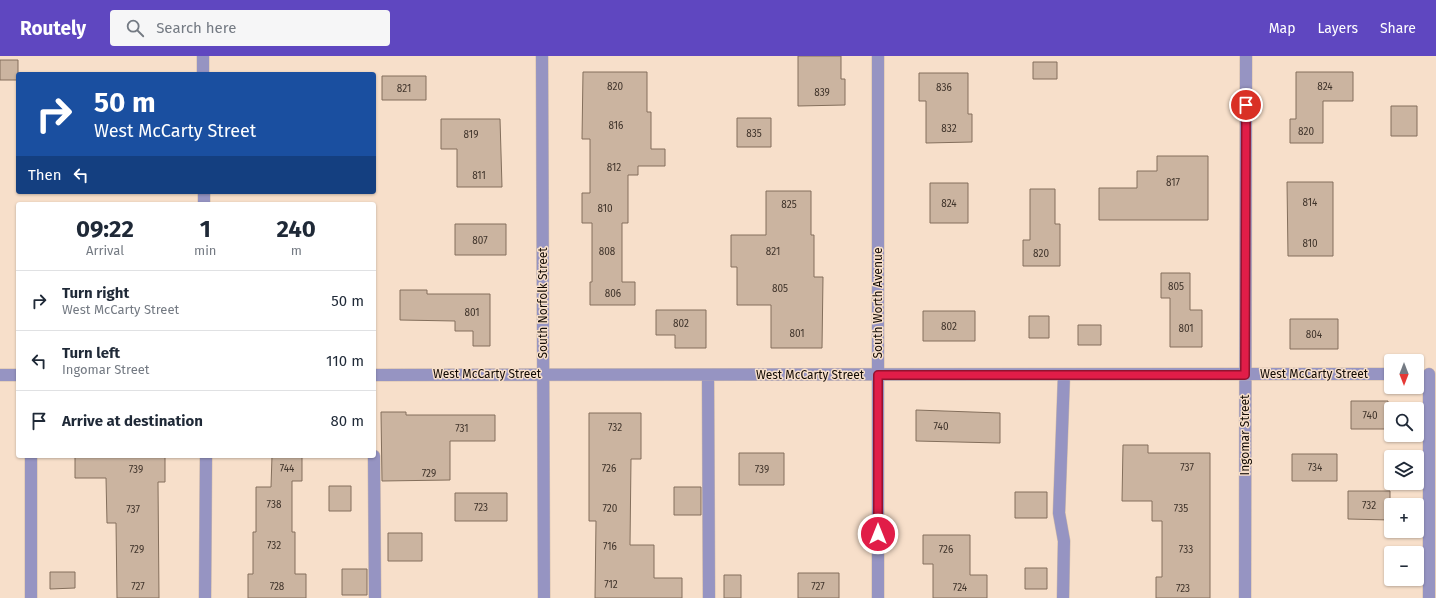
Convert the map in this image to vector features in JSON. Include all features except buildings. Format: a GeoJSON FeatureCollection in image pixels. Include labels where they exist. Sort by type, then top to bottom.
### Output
{"type":"FeatureCollection","features":[{"type":"Feature","properties":{"kind":"street"},"geometry":{"type":"LineString","coordinates":[[203,56],[203,72]]}},
{"type":"Feature","properties":{"kind":"street","name":"South Norfolk Street"},"geometry":{"type":"LineString","coordinates":[[542,56],[544,598]]}},
{"type":"Feature","properties":{"kind":"street","name":"South Worth Avenue"},"geometry":{"type":"LineString","coordinates":[[878,56],[878,598]]}},
{"type":"Feature","properties":{"kind":"street","name":"Ingomar Street"},"geometry":{"type":"LineString","coordinates":[[1245,598],[1246,56]]}},
{"type":"Feature","properties":{"kind":"street","name":"West McCarty Street"},"geometry":{"type":"LineString","coordinates":[[376,375],[1384,374]]}},
{"type":"Feature","properties":{"kind":"street"},"geometry":{"type":"LineString","coordinates":[[1427,374],[1429,598]]}},
{"type":"Feature","properties":{"kind":"street"},"geometry":{"type":"LineString","coordinates":[[0,375],[16,375]]}},
{"type":"Feature","properties":{"kind":"street"},"geometry":{"type":"LineString","coordinates":[[708,375],[709,598]]}},
{"type":"Feature","properties":{"kind":"street"},"geometry":{"type":"LineString","coordinates":[[1063,598],[1064,541],[1059,513],[1064,375]]}},
{"type":"Feature","properties":{"kind":"street"},"geometry":{"type":"LineString","coordinates":[[31,458],[31,598]]}},
{"type":"Feature","properties":{"kind":"street"},"geometry":{"type":"LineString","coordinates":[[205,598],[206,458]]}},
{"type":"Feature","properties":{"kind":"street"},"geometry":{"type":"LineString","coordinates":[[374,458],[375,598]]}},
{"type":"Feature","properties":{"kind":"route"},"geometry":{"type":"LineString","coordinates":[[878,534],[878,375],[1245,375],[1246,105]]}}]}
